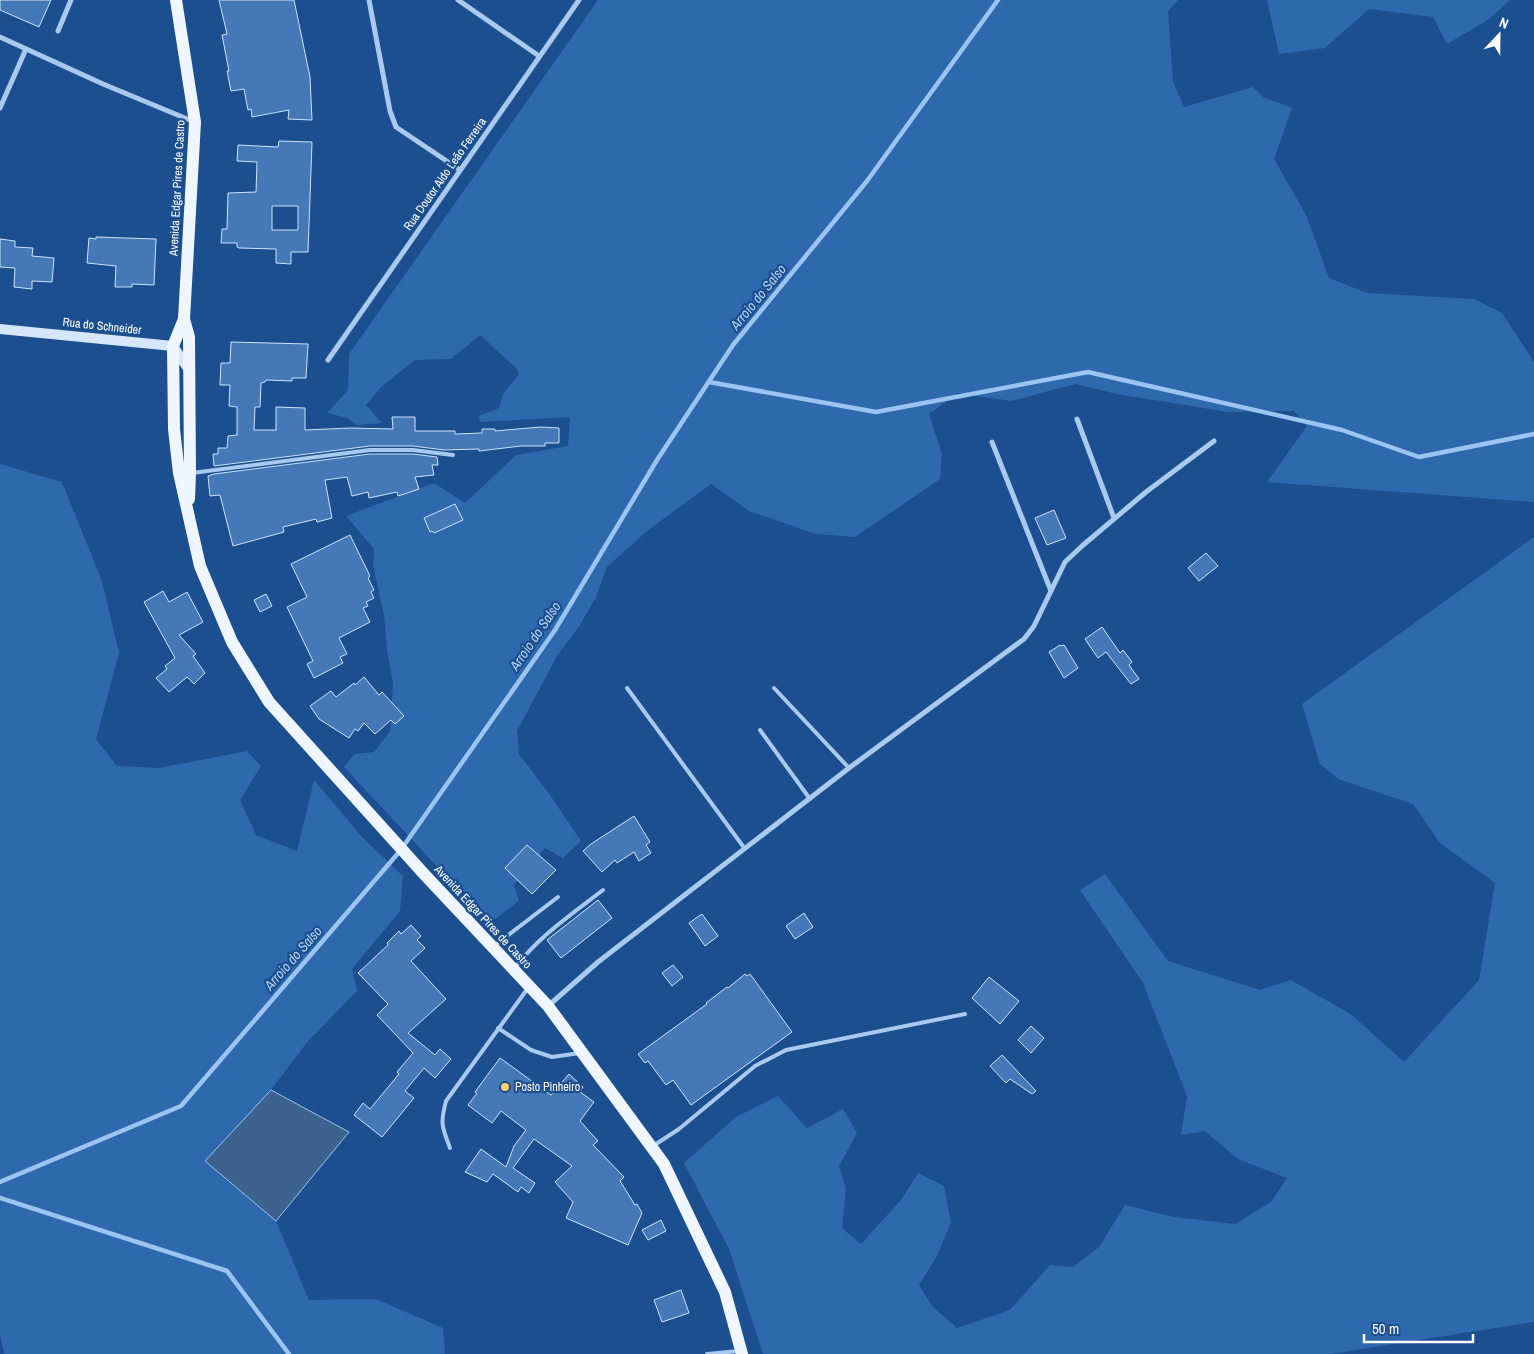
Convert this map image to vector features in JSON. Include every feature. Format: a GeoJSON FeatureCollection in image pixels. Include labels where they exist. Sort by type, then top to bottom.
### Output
{"type":"FeatureCollection","features":[{"type":"Feature","properties":{"kind":"main road","name":"Avenida Edgar Pires de Castro"},"geometry":{"type":"LineString","coordinates":[[176,0],[195,122],[184,319],[174,346],[174,429],[179,473],[200,566],[228,633],[269,702],[408,857],[548,1006],[652,1147],[664,1164],[725,1292],[742,1352]]}},
{"type":"Feature","properties":{"kind":"main road","name":"Avenida Edgar Pires de Castro"},"geometry":{"type":"LineString","coordinates":[[184,319],[189,337],[190,473],[188,511]]}},
{"type":"Feature","properties":{"kind":"street"},"geometry":{"type":"LineString","coordinates":[[58,31],[71,0]]}},
{"type":"Feature","properties":{"kind":"street"},"geometry":{"type":"LineString","coordinates":[[369,0],[390,111],[396,127],[460,170]]}},
{"type":"Feature","properties":{"kind":"street"},"geometry":{"type":"LineString","coordinates":[[458,0],[539,56]]}},
{"type":"Feature","properties":{"kind":"street","name":"Rua Doutor Aldo Leão Ferreira"},"geometry":{"type":"LineString","coordinates":[[328,360],[579,0]]}},
{"type":"Feature","properties":{"kind":"street"},"geometry":{"type":"LineString","coordinates":[[0,37],[103,84],[195,122]]}},
{"type":"Feature","properties":{"kind":"street"},"geometry":{"type":"LineString","coordinates":[[0,108],[26,49]]}},
{"type":"Feature","properties":{"kind":"street","name":"Rua do Schneider"},"geometry":{"type":"LineString","coordinates":[[0,329],[174,346]]}},
{"type":"Feature","properties":{"kind":"street"},"geometry":{"type":"LineString","coordinates":[[174,346],[189,370]]}},
{"type":"Feature","properties":{"kind":"street"},"geometry":{"type":"LineString","coordinates":[[1077,419],[1114,518]]}},
{"type":"Feature","properties":{"kind":"street"},"geometry":{"type":"LineString","coordinates":[[548,1006],[598,962],[849,768],[1024,639],[1034,626],[1065,562],[1114,518],[1214,441]]}},
{"type":"Feature","properties":{"kind":"street"},"geometry":{"type":"LineString","coordinates":[[992,442],[1051,591]]}},
{"type":"Feature","properties":{"kind":"lane"},"geometry":{"type":"LineString","coordinates":[[190,473],[370,450],[413,450],[452,455]]}},
{"type":"Feature","properties":{"kind":"lane"},"geometry":{"type":"LineString","coordinates":[[628,688],[745,849]]}},
{"type":"Feature","properties":{"kind":"lane"},"geometry":{"type":"LineString","coordinates":[[774,688],[849,768]]}},
{"type":"Feature","properties":{"kind":"lane"},"geometry":{"type":"LineString","coordinates":[[760,730],[810,799]]}},
{"type":"Feature","properties":{"kind":"lane"},"geometry":{"type":"LineString","coordinates":[[514,970],[523,957],[550,930],[603,890]]}},
{"type":"Feature","properties":{"kind":"lane"},"geometry":{"type":"LineString","coordinates":[[493,948],[558,897]]}},
{"type":"Feature","properties":{"kind":"lane"},"geometry":{"type":"LineString","coordinates":[[450,1148],[442,1128],[446,1101],[529,986]]}},
{"type":"Feature","properties":{"kind":"lane"},"geometry":{"type":"LineString","coordinates":[[652,1147],[678,1129],[755,1066],[786,1050],[965,1014]]}},
{"type":"Feature","properties":{"kind":"lane"},"geometry":{"type":"LineString","coordinates":[[498,1028],[531,1050],[552,1058],[582,1053]]}},
{"type":"Feature","properties":{"kind":"lane"},"geometry":{"type":"LineString","coordinates":[[707,1354],[742,1352]]}},
{"type":"Feature","properties":{"kind":"shaded area"},"geometry":{"type":"Polygon","coordinates":[[[598,0],[1178,0],[1168,11],[1173,81],[1184,107],[1253,87],[1263,97],[1292,108],[1274,159],[1306,215],[1329,278],[1367,293],[1474,299],[1502,313],[1534,362],[1534,502],[1267,482],[1307,426],[1294,411],[1228,412],[1117,394],[1075,384],[1011,401],[958,393],[929,414],[942,454],[940,479],[855,537],[816,534],[749,511],[711,484],[647,531],[607,567],[596,597],[580,625],[557,656],[517,731],[519,754],[581,841],[563,858],[545,848],[514,885],[519,901],[490,923],[344,767],[354,754],[374,752],[390,731],[393,682],[387,651],[384,615],[373,565],[374,549],[346,516],[434,483],[465,503],[516,455],[568,446],[570,417],[480,422],[479,416],[499,408],[503,394],[519,374],[516,368],[480,335],[451,359],[415,360],[381,387],[366,405],[382,423],[357,425],[347,418],[327,413],[348,390],[349,354],[598,0]]]}},
{"type":"Feature","properties":{"kind":"shaded area"},"geometry":{"type":"Polygon","coordinates":[[[1267,0],[1510,0],[1488,20],[1447,44],[1433,17],[1369,9],[1325,48],[1279,54],[1267,0]]]}},
{"type":"Feature","properties":{"kind":"shaded area"},"geometry":{"type":"Polygon","coordinates":[[[0,464],[62,482],[102,581],[119,653],[96,739],[117,766],[159,768],[247,751],[261,766],[240,800],[256,835],[297,851],[314,780],[362,837],[403,876],[400,911],[352,969],[357,991],[308,1041],[271,1090],[205,1161],[276,1221],[309,1300],[376,1299],[443,1328],[445,1354],[4,1354],[0,1334],[0,464]]]}},
{"type":"Feature","properties":{"kind":"shaded area"},"geometry":{"type":"Polygon","coordinates":[[[1534,537],[1534,1322],[1330,1354],[763,1354],[729,1249],[684,1163],[736,1117],[778,1096],[807,1128],[843,1109],[857,1133],[839,1166],[846,1188],[842,1228],[861,1244],[901,1200],[918,1173],[944,1186],[951,1222],[937,1256],[919,1285],[932,1306],[957,1328],[1010,1310],[1050,1265],[1073,1267],[1099,1247],[1125,1205],[1174,1217],[1235,1224],[1271,1202],[1287,1178],[1238,1159],[1205,1131],[1181,1135],[1187,1096],[1143,983],[1080,890],[1105,874],[1168,961],[1260,990],[1291,980],[1352,1015],[1404,1062],[1479,980],[1495,883],[1440,843],[1413,804],[1338,779],[1320,764],[1302,704],[1534,537]]]}},
{"type":"Feature","properties":{"kind":"shaded area"},"geometry":{"type":"Polygon","coordinates":[[[271,1090],[349,1132],[276,1221],[205,1161],[271,1090]]]}},
{"type":"Feature","properties":{"kind":"building"},"geometry":{"type":"Polygon","coordinates":[[[0,0],[51,0],[39,27],[0,10],[0,0]]]}},
{"type":"Feature","properties":{"kind":"building"},"geometry":{"type":"Polygon","coordinates":[[[219,0],[294,0],[310,77],[312,120],[288,119],[289,110],[252,117],[251,109],[248,110],[244,89],[231,91],[222,35],[227,34],[219,0]]]}},
{"type":"Feature","properties":{"kind":"building"},"geometry":{"type":"Polygon","coordinates":[[[279,141],[312,142],[308,252],[291,252],[291,264],[276,263],[276,249],[239,248],[237,243],[221,243],[222,229],[227,229],[228,193],[256,192],[257,162],[237,161],[238,145],[278,147],[279,141]],[[272,206],[272,230],[298,230],[298,206],[272,206]]]}},
{"type":"Feature","properties":{"kind":"building"},"geometry":{"type":"Polygon","coordinates":[[[96,237],[156,239],[154,285],[132,284],[132,287],[115,287],[116,266],[87,263],[89,238],[96,239],[96,237]]]}},
{"type":"Feature","properties":{"kind":"building"},"geometry":{"type":"Polygon","coordinates":[[[0,239],[15,241],[15,247],[33,248],[32,256],[54,258],[52,282],[32,281],[32,289],[14,287],[15,268],[0,267],[0,239]]]}},
{"type":"Feature","properties":{"kind":"building"},"geometry":{"type":"Polygon","coordinates":[[[231,342],[308,344],[306,378],[292,378],[292,381],[266,380],[261,383],[260,407],[255,407],[254,430],[276,430],[276,407],[305,408],[305,430],[393,429],[392,417],[415,417],[415,431],[455,431],[455,434],[482,433],[482,429],[495,429],[495,431],[540,427],[559,428],[559,443],[545,443],[545,446],[521,446],[479,451],[479,449],[444,450],[413,446],[370,446],[214,466],[213,454],[218,454],[218,448],[227,448],[228,436],[237,435],[237,407],[229,406],[230,385],[220,385],[221,363],[230,363],[231,342]]]}},
{"type":"Feature","properties":{"kind":"building"},"geometry":{"type":"Polygon","coordinates":[[[370,454],[413,454],[437,457],[438,465],[432,465],[434,475],[415,477],[419,489],[398,496],[397,492],[369,498],[368,492],[352,496],[347,477],[325,480],[332,518],[317,522],[316,519],[283,527],[284,532],[233,546],[220,495],[210,496],[208,476],[214,474],[370,454]]]}},
{"type":"Feature","properties":{"kind":"building"},"geometry":{"type":"Polygon","coordinates":[[[455,504],[463,520],[434,533],[430,532],[424,518],[455,504]]]}},
{"type":"Feature","properties":{"kind":"building"},"geometry":{"type":"Polygon","coordinates":[[[1054,510],[1066,538],[1047,545],[1035,518],[1054,510]]]}},
{"type":"Feature","properties":{"kind":"building"},"geometry":{"type":"Polygon","coordinates":[[[350,535],[370,576],[368,578],[374,590],[371,592],[374,598],[366,602],[368,606],[363,608],[370,622],[339,638],[347,654],[340,657],[343,663],[314,678],[307,664],[313,661],[287,607],[307,597],[291,564],[350,535]]]}},
{"type":"Feature","properties":{"kind":"building"},"geometry":{"type":"Polygon","coordinates":[[[1206,553],[1218,566],[1199,581],[1188,568],[1206,553]]]}},
{"type":"Feature","properties":{"kind":"building"},"geometry":{"type":"Polygon","coordinates":[[[163,591],[169,602],[187,592],[203,622],[179,635],[196,654],[193,656],[205,673],[194,684],[187,677],[169,692],[156,678],[167,669],[165,666],[175,658],[144,602],[163,591]]]}},
{"type":"Feature","properties":{"kind":"building"},"geometry":{"type":"Polygon","coordinates":[[[266,594],[272,606],[260,612],[254,600],[266,594]]]}},
{"type":"Feature","properties":{"kind":"building"},"geometry":{"type":"Polygon","coordinates":[[[1102,627],[1120,653],[1123,650],[1132,662],[1129,665],[1139,679],[1131,684],[1106,652],[1098,658],[1085,639],[1102,627]]]}},
{"type":"Feature","properties":{"kind":"building"},"geometry":{"type":"Polygon","coordinates":[[[1060,645],[1064,645],[1078,668],[1064,678],[1049,652],[1060,645]]]}},
{"type":"Feature","properties":{"kind":"building"},"geometry":{"type":"Polygon","coordinates":[[[364,677],[379,695],[382,692],[404,716],[395,724],[391,720],[375,734],[364,723],[358,731],[355,729],[349,738],[319,719],[310,706],[331,691],[336,697],[364,677]]]}},
{"type":"Feature","properties":{"kind":"building"},"geometry":{"type":"Polygon","coordinates":[[[634,816],[650,842],[646,845],[651,853],[639,861],[634,852],[617,863],[615,860],[602,872],[583,851],[634,816]]]}},
{"type":"Feature","properties":{"kind":"building"},"geometry":{"type":"Polygon","coordinates":[[[527,845],[556,870],[532,894],[505,868],[527,845]]]}},
{"type":"Feature","properties":{"kind":"building"},"geometry":{"type":"Polygon","coordinates":[[[598,900],[612,918],[561,958],[547,940],[598,900]]]}},
{"type":"Feature","properties":{"kind":"building"},"geometry":{"type":"Polygon","coordinates":[[[804,913],[813,927],[795,939],[786,926],[804,913]]]}},
{"type":"Feature","properties":{"kind":"building"},"geometry":{"type":"Polygon","coordinates":[[[702,914],[718,936],[705,946],[689,923],[702,914]]]}},
{"type":"Feature","properties":{"kind":"building"},"geometry":{"type":"Polygon","coordinates":[[[411,925],[421,936],[417,940],[425,948],[411,961],[446,999],[408,1033],[435,1055],[440,1049],[451,1059],[435,1078],[424,1068],[405,1091],[414,1098],[382,1137],[354,1115],[363,1103],[370,1109],[399,1074],[397,1072],[413,1053],[377,1015],[388,1004],[358,973],[388,945],[387,943],[399,931],[401,934],[411,925]]]}},
{"type":"Feature","properties":{"kind":"building"},"geometry":{"type":"Polygon","coordinates":[[[673,965],[683,977],[672,986],[662,973],[673,965]]]}},
{"type":"Feature","properties":{"kind":"building"},"geometry":{"type":"Polygon","coordinates":[[[745,974],[747,976],[750,974],[792,1032],[691,1105],[673,1080],[666,1085],[648,1061],[645,1063],[638,1054],[745,974]]]}},
{"type":"Feature","properties":{"kind":"building"},"geometry":{"type":"Polygon","coordinates":[[[989,977],[1019,1001],[1000,1024],[972,998],[989,977]]]}},
{"type":"Feature","properties":{"kind":"building"},"geometry":{"type":"Polygon","coordinates":[[[1031,1026],[1044,1038],[1031,1053],[1018,1040],[1031,1026]]]}},
{"type":"Feature","properties":{"kind":"building"},"geometry":{"type":"Polygon","coordinates":[[[1002,1055],[1036,1091],[1032,1094],[1010,1079],[1006,1083],[990,1066],[1002,1055]]]}},
{"type":"Feature","properties":{"kind":"building"},"geometry":{"type":"Polygon","coordinates":[[[500,1058],[551,1095],[569,1074],[583,1087],[580,1092],[594,1102],[580,1121],[598,1141],[593,1145],[624,1177],[620,1181],[642,1213],[628,1245],[566,1218],[573,1202],[555,1182],[572,1166],[534,1139],[513,1168],[535,1183],[529,1193],[521,1187],[518,1192],[493,1174],[487,1182],[465,1172],[481,1149],[506,1167],[514,1146],[526,1130],[501,1111],[492,1123],[468,1105],[477,1093],[475,1092],[500,1058]]]}},
{"type":"Feature","properties":{"kind":"building"},"geometry":{"type":"Polygon","coordinates":[[[661,1220],[666,1231],[648,1240],[642,1230],[661,1220]]]}},
{"type":"Feature","properties":{"kind":"building"},"geometry":{"type":"Polygon","coordinates":[[[681,1290],[689,1313],[662,1322],[654,1300],[681,1290]]]}},
{"type":"Feature","properties":{"kind":"waterway","name":"Arroio do Salso"},"geometry":{"type":"LineString","coordinates":[[0,1182],[181,1106],[400,851],[555,630],[657,460],[733,345],[867,181],[998,0]]}},
{"type":"Feature","properties":{"kind":"waterway"},"geometry":{"type":"LineString","coordinates":[[709,382],[876,412],[1088,372],[1342,430],[1419,457],[1534,434]]}},
{"type":"Feature","properties":{"kind":"waterway"},"geometry":{"type":"LineString","coordinates":[[0,1198],[227,1271],[289,1354]]}},
{"type":"Feature","properties":{"kind":"place","name":"Posto Pinheiro"},"geometry":{"type":"Point","coordinates":[505,1087]}}]}
